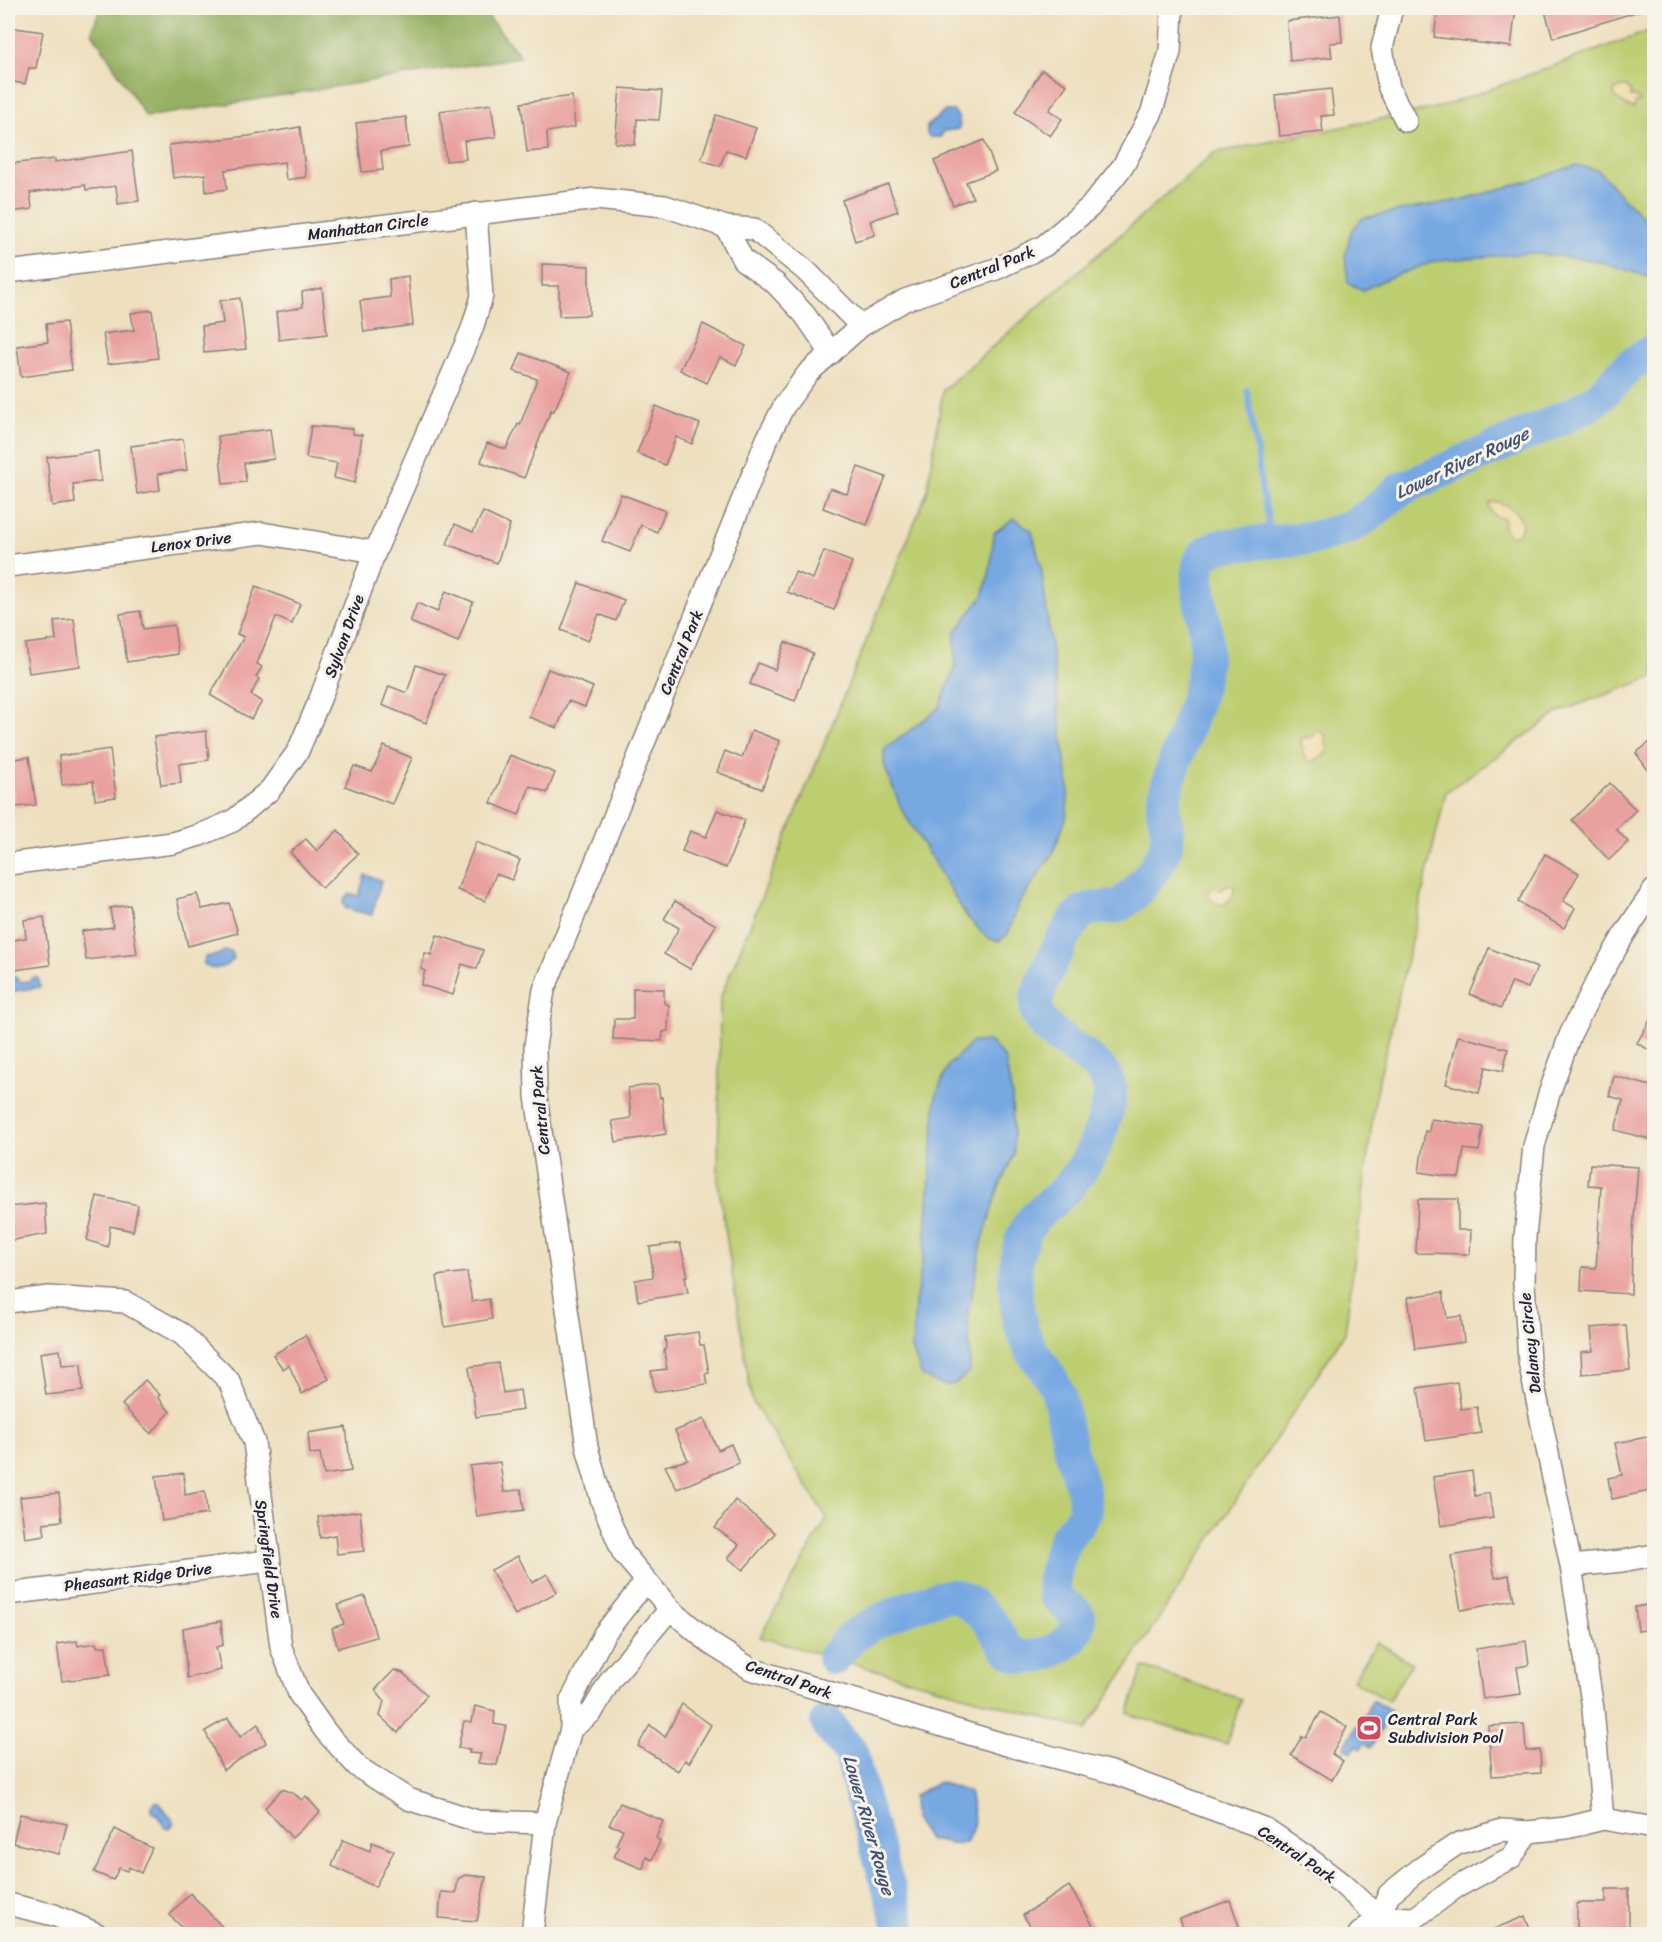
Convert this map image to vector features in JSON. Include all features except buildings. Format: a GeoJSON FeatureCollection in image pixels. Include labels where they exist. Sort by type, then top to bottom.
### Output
{"type":"FeatureCollection","features":[{"type":"Feature","properties":{"kind":"street","name":"Central Park"},"geometry":{"type":"LineString","coordinates":[[1172,8],[1170,52],[1151,114],[1123,166],[1090,207],[1044,246],[996,269],[905,300],[861,326],[808,373],[784,406],[767,438],[544,990],[535,1046],[536,1096],[587,1447],[602,1502],[623,1553],[670,1609],[711,1644],[751,1669],[1010,1746],[1111,1772],[1266,1829],[1341,1883],[1380,1926],[1397,1935]]}},
{"type":"Feature","properties":{"kind":"street"},"geometry":{"type":"LineString","coordinates":[[1392,8],[1382,48],[1389,88],[1406,121]]}},
{"type":"Feature","properties":{"kind":"street","name":"Manhattan Circle"},"geometry":{"type":"LineString","coordinates":[[8,272],[596,199],[665,206],[726,227],[754,229],[805,270],[861,326]]}},
{"type":"Feature","properties":{"kind":"street","name":"Sylvan Drive"},"geometry":{"type":"LineString","coordinates":[[8,864],[173,843],[201,835],[233,821],[270,790],[298,751],[375,552],[472,330],[482,296],[476,213]]}},
{"type":"Feature","properties":{"kind":"street"},"geometry":{"type":"LineString","coordinates":[[726,227],[743,260],[776,284],[805,315],[831,353]]}},
{"type":"Feature","properties":{"kind":"street","name":"Lenox Drive"},"geometry":{"type":"LineString","coordinates":[[8,566],[262,533],[375,552]]}},
{"type":"Feature","properties":{"kind":"street","name":"Delancy Circle"},"geometry":{"type":"LineString","coordinates":[[1604,1819],[1593,1709],[1571,1566],[1529,1361],[1524,1284],[1526,1237],[1534,1146],[1570,1035],[1620,941],[1654,890]]}},
{"type":"Feature","properties":{"kind":"street","name":"Springfield Drive"},"geometry":{"type":"LineString","coordinates":[[8,1302],[49,1297],[124,1302],[182,1334],[229,1381],[254,1442],[281,1647],[299,1694],[326,1732],[358,1767],[408,1799],[477,1821],[545,1823]]}},
{"type":"Feature","properties":{"kind":"street"},"geometry":{"type":"LineString","coordinates":[[1571,1566],[1654,1555]]}},
{"type":"Feature","properties":{"kind":"street","name":"Pheasant Ridge Drive"},"geometry":{"type":"LineString","coordinates":[[8,1594],[268,1561]]}},
{"type":"Feature","properties":{"kind":"street"},"geometry":{"type":"LineString","coordinates":[[532,1935],[545,1823],[571,1729],[571,1701],[604,1634],[646,1581]]}},
{"type":"Feature","properties":{"kind":"street"},"geometry":{"type":"LineString","coordinates":[[571,1729],[592,1712],[611,1679],[670,1609]]}},
{"type":"Feature","properties":{"kind":"street"},"geometry":{"type":"LineString","coordinates":[[1380,1926],[1389,1894],[1421,1868],[1457,1844],[1502,1830],[1527,1832],[1566,1828],[1604,1819],[1654,1828]]}},
{"type":"Feature","properties":{"kind":"street"},"geometry":{"type":"LineString","coordinates":[[1359,1935],[1380,1926],[1415,1918],[1455,1888],[1512,1857],[1527,1832]]}},
{"type":"Feature","properties":{"kind":"street"},"geometry":{"type":"LineString","coordinates":[[8,1904],[54,1915],[97,1935]]}},
{"type":"Feature","properties":{"kind":"green space"},"geometry":{"type":"Polygon","coordinates":[[[100,8],[481,8],[521,57],[146,117],[92,32],[100,8]]]}},
{"type":"Feature","properties":{"kind":"green space"},"geometry":{"type":"Polygon","coordinates":[[[1654,29],[1654,677],[1561,711],[1446,792],[1376,1092],[1345,1333],[1086,1730],[760,1637],[827,1518],[752,1401],[718,1183],[720,999],[927,492],[943,390],[1214,153],[1444,106],[1654,29]]]}},
{"type":"Feature","properties":{"kind":"green space"},"geometry":{"type":"Polygon","coordinates":[[[1377,1642],[1412,1663],[1388,1701],[1353,1680],[1377,1642]]]}},
{"type":"Feature","properties":{"kind":"green space"},"geometry":{"type":"Polygon","coordinates":[[[1143,1667],[1241,1699],[1227,1744],[1128,1714],[1143,1667]]]}},
{"type":"Feature","properties":{"kind":"sand"},"geometry":{"type":"Polygon","coordinates":[[[1626,87],[1631,92],[1631,97],[1639,98],[1640,102],[1636,102],[1634,108],[1626,106],[1614,96],[1614,91],[1626,87]]]}},
{"type":"Feature","properties":{"kind":"sand"},"geometry":{"type":"Polygon","coordinates":[[[1497,502],[1509,506],[1521,520],[1520,531],[1515,536],[1507,534],[1504,518],[1491,512],[1490,503],[1497,502]]]}},
{"type":"Feature","properties":{"kind":"sand"},"geometry":{"type":"Polygon","coordinates":[[[1318,730],[1325,735],[1328,747],[1327,753],[1313,762],[1302,753],[1304,748],[1301,740],[1313,736],[1318,730]]]}},
{"type":"Feature","properties":{"kind":"sand"},"geometry":{"type":"Polygon","coordinates":[[[1232,885],[1235,889],[1228,902],[1218,904],[1209,898],[1209,892],[1214,887],[1221,890],[1232,885]]]}},
{"type":"Feature","properties":{"kind":"water"},"geometry":{"type":"Polygon","coordinates":[[[945,111],[954,111],[959,120],[959,129],[944,131],[940,137],[930,137],[927,134],[927,126],[945,111]]]}},
{"type":"Feature","properties":{"kind":"water"},"geometry":{"type":"Polygon","coordinates":[[[1576,165],[1598,170],[1622,197],[1654,227],[1654,279],[1599,261],[1532,253],[1435,261],[1363,290],[1348,283],[1345,256],[1351,231],[1363,218],[1464,199],[1576,165]]]}},
{"type":"Feature","properties":{"kind":"water"},"geometry":{"type":"Polygon","coordinates":[[[1014,518],[1032,531],[1041,566],[1069,790],[1066,818],[1053,853],[1018,905],[1008,934],[999,941],[988,938],[967,917],[902,810],[884,765],[884,750],[939,708],[955,668],[955,632],[983,596],[990,570],[994,533],[1014,518]]]}},
{"type":"Feature","properties":{"kind":"water"},"geometry":{"type":"Polygon","coordinates":[[[365,875],[381,880],[372,915],[345,908],[346,905],[343,904],[345,897],[349,894],[359,896],[365,875]]]}},
{"type":"Feature","properties":{"kind":"water"},"geometry":{"type":"Polygon","coordinates":[[[225,951],[232,952],[234,959],[227,964],[219,968],[211,968],[204,964],[205,957],[225,951]]]}},
{"type":"Feature","properties":{"kind":"water"},"geometry":{"type":"Polygon","coordinates":[[[8,977],[15,977],[21,982],[36,977],[40,987],[8,992],[8,977]]]}},
{"type":"Feature","properties":{"kind":"water"},"geometry":{"type":"Polygon","coordinates":[[[990,1041],[1005,1059],[1012,1096],[1014,1154],[997,1192],[982,1243],[968,1314],[970,1370],[958,1382],[943,1385],[922,1376],[912,1349],[915,1303],[925,1246],[936,1095],[948,1066],[972,1042],[990,1041]]]}},
{"type":"Feature","properties":{"kind":"water","name":"Central Park Subdivision Pool"},"geometry":{"type":"Polygon","coordinates":[[[1373,1700],[1392,1712],[1371,1747],[1365,1743],[1361,1749],[1356,1746],[1352,1752],[1344,1747],[1373,1700]]]}},
{"type":"Feature","properties":{"kind":"water"},"geometry":{"type":"Polygon","coordinates":[[[939,1782],[969,1792],[974,1819],[972,1830],[965,1843],[949,1844],[928,1839],[914,1819],[913,1796],[939,1782]]]}},
{"type":"Feature","properties":{"kind":"water"},"geometry":{"type":"Polygon","coordinates":[[[155,1802],[159,1802],[174,1822],[170,1828],[165,1828],[157,1815],[152,1812],[155,1802]]]}},
{"type":"Feature","properties":{"kind":"waterway","name":"Lower River Rouge"},"geometry":{"type":"LineString","coordinates":[[834,1658],[852,1637],[871,1625],[927,1601],[949,1596],[968,1602],[990,1622],[1009,1651],[1019,1656],[1028,1657],[1049,1653],[1059,1648],[1075,1633],[1078,1615],[1057,1597],[1054,1582],[1063,1545],[1084,1513],[1085,1500],[1058,1392],[1024,1336],[1015,1285],[1017,1260],[1023,1237],[1033,1220],[1068,1187],[1082,1168],[1102,1126],[1109,1103],[1109,1086],[1102,1072],[1089,1059],[1046,1027],[1038,1014],[1037,998],[1056,952],[1078,917],[1087,909],[1114,907],[1130,897],[1147,879],[1165,849],[1168,835],[1163,809],[1164,798],[1197,698],[1205,657],[1206,636],[1198,584],[1199,563],[1203,556],[1218,546],[1313,538],[1348,528],[1369,515],[1399,490],[1589,405],[1629,366],[1654,350]]}},
{"type":"Feature","properties":{"kind":"waterway"},"geometry":{"type":"LineString","coordinates":[[1247,390],[1268,518],[1267,543]]}},
{"type":"Feature","properties":{"kind":"waterway","name":"Lower River Rouge"},"geometry":{"type":"LineString","coordinates":[[827,1722],[851,1752],[862,1798],[898,1919],[900,1934]]}},
{"type":"Feature","properties":{"kind":"place","name":"Central Park Subdivision Pool"},"geometry":{"type":"Point","coordinates":[1369,1728]}}]}
